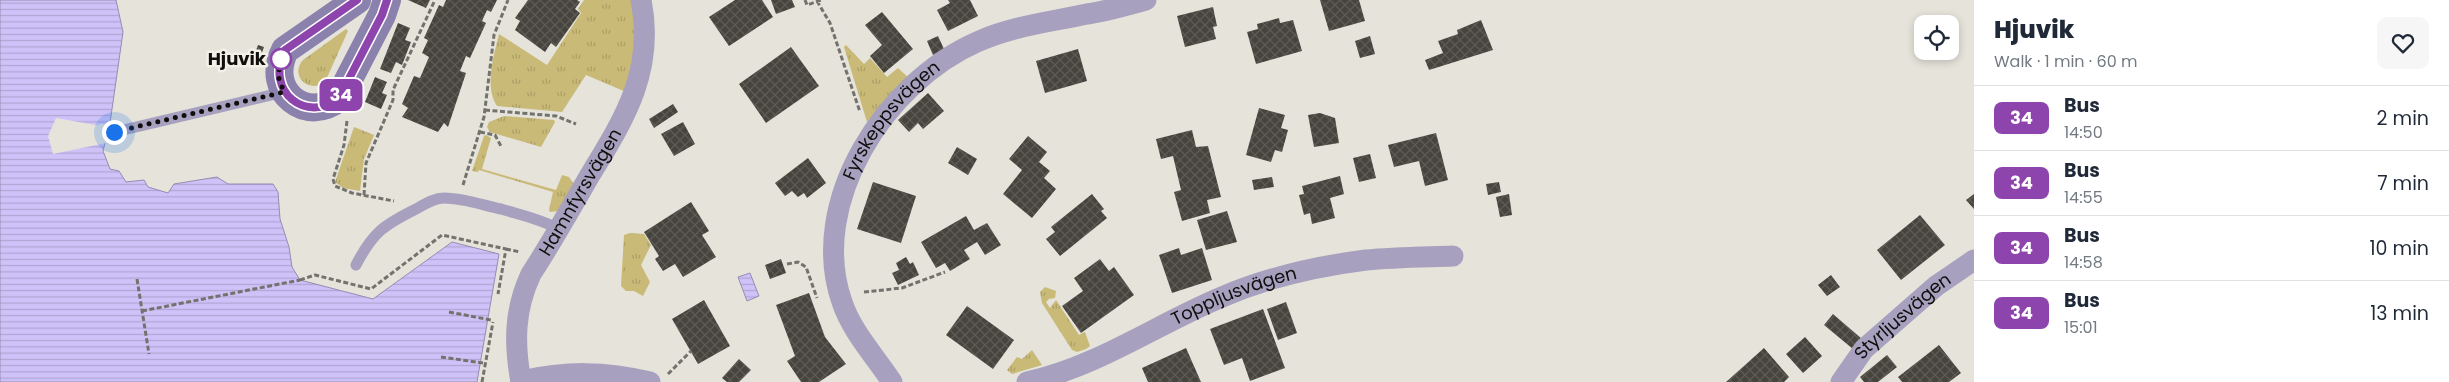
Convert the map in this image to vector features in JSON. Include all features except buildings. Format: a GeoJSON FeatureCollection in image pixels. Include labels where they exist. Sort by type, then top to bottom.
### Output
{"type":"FeatureCollection","features":[{"type":"Feature","properties":{"kind":"street"},"geometry":{"type":"LineString","coordinates":[[357,0],[285,50],[281,59],[278,76],[284,92],[296,102],[317,106],[334,102],[342,94],[382,15],[387,0]]}},
{"type":"Feature","properties":{"kind":"street","name":"Hamnfyrsvägen"},"geometry":{"type":"LineString","coordinates":[[521,382],[515,338],[519,305],[531,274],[612,140],[634,95],[643,60],[644,18],[641,0]]}},
{"type":"Feature","properties":{"kind":"street","name":"Fyrskeppsvägen"},"geometry":{"type":"LineString","coordinates":[[892,382],[861,339],[847,314],[837,287],[834,266],[834,236],[840,204],[852,169],[877,123],[911,88],[934,68],[976,42],[1007,31],[1146,0]]}},
{"type":"Feature","properties":{"kind":"street","name":"Toppljusvägen"},"geometry":{"type":"LineString","coordinates":[[1027,382],[1049,377],[1102,355],[1221,297],[1252,286],[1294,274],[1366,260],[1453,256]]}},
{"type":"Feature","properties":{"kind":"street","name":"Styrljusvägen"},"geometry":{"type":"LineString","coordinates":[[1842,382],[1864,349],[1936,286],[1974,260]]}},
{"type":"Feature","properties":{"kind":"street"},"geometry":{"type":"LineString","coordinates":[[521,382],[562,373],[594,372],[659,378]]}},
{"type":"Feature","properties":{"kind":"lane"},"geometry":{"type":"LineString","coordinates":[[114,132],[284,92]]}},
{"type":"Feature","properties":{"kind":"lane"},"geometry":{"type":"LineString","coordinates":[[356,265],[364,249],[379,230],[394,219],[433,200],[458,199],[543,220],[559,229]]}},
{"type":"Feature","properties":{"kind":"path"},"geometry":{"type":"LineString","coordinates":[[364,195],[366,163],[393,100],[393,90],[435,0]]}},
{"type":"Feature","properties":{"kind":"path"},"geometry":{"type":"LineString","coordinates":[[458,199],[480,132],[485,110],[494,35],[508,0]]}},
{"type":"Feature","properties":{"kind":"path"},"geometry":{"type":"LineString","coordinates":[[805,0],[807,5],[819,1],[830,23],[870,135]]}},
{"type":"Feature","properties":{"kind":"path"},"geometry":{"type":"LineString","coordinates":[[334,102],[347,120],[344,145],[333,179],[334,186],[352,193],[388,199],[416,208]]}},
{"type":"Feature","properties":{"kind":"path"},"geometry":{"type":"LineString","coordinates":[[485,110],[556,116],[576,124]]}},
{"type":"Feature","properties":{"kind":"path"},"geometry":{"type":"LineString","coordinates":[[480,132],[494,135],[502,148]]}},
{"type":"Feature","properties":{"kind":"path"},"geometry":{"type":"LineString","coordinates":[[142,311],[314,276],[371,289],[442,236],[506,249],[498,297]]}},
{"type":"Feature","properties":{"kind":"path"},"geometry":{"type":"LineString","coordinates":[[864,292],[902,288],[945,272]]}},
{"type":"Feature","properties":{"kind":"path"},"geometry":{"type":"LineString","coordinates":[[137,279],[149,354]]}},
{"type":"Feature","properties":{"kind":"path"},"geometry":{"type":"LineString","coordinates":[[449,312],[491,320]]}},
{"type":"Feature","properties":{"kind":"path"},"geometry":{"type":"LineString","coordinates":[[482,382],[494,316]]}},
{"type":"Feature","properties":{"kind":"path"},"geometry":{"type":"LineString","coordinates":[[659,378],[691,351]]}},
{"type":"Feature","properties":{"kind":"path"},"geometry":{"type":"LineString","coordinates":[[441,357],[482,364]]}},
{"type":"Feature","properties":{"kind":"green space"},"geometry":{"type":"Polygon","coordinates":[[[584,0],[632,0],[637,34],[626,92],[586,75],[562,112],[497,106],[491,90],[491,71],[499,34],[547,65],[581,13],[578,9],[584,0]]]}},
{"type":"Feature","properties":{"kind":"green space"},"geometry":{"type":"Polygon","coordinates":[[[346,29],[348,31],[325,82],[313,86],[303,82],[298,72],[303,60],[346,29]]]}},
{"type":"Feature","properties":{"kind":"green space"},"geometry":{"type":"Polygon","coordinates":[[[846,45],[864,64],[870,58],[887,77],[898,68],[910,79],[867,122],[844,47],[846,45]]]}},
{"type":"Feature","properties":{"kind":"green space"},"geometry":{"type":"Polygon","coordinates":[[[504,116],[554,120],[555,122],[541,147],[490,132],[487,127],[489,122],[504,116]]]}},
{"type":"Feature","properties":{"kind":"green space"},"geometry":{"type":"Polygon","coordinates":[[[354,127],[374,135],[364,159],[360,191],[343,188],[335,182],[354,127]]]}},
{"type":"Feature","properties":{"kind":"green space"},"geometry":{"type":"Polygon","coordinates":[[[486,135],[491,138],[482,169],[556,190],[562,175],[569,177],[574,184],[559,211],[550,212],[549,210],[553,192],[479,170],[478,172],[472,171],[484,136],[486,135]]]}},
{"type":"Feature","properties":{"kind":"green space"},"geometry":{"type":"Polygon","coordinates":[[[630,233],[644,234],[651,245],[641,265],[650,282],[643,296],[634,291],[626,291],[621,286],[624,235],[630,233]]]}},
{"type":"Feature","properties":{"kind":"green space"},"geometry":{"type":"Polygon","coordinates":[[[1045,287],[1056,291],[1055,298],[1049,299],[1046,302],[1050,308],[1056,300],[1079,335],[1085,332],[1090,346],[1086,349],[1077,352],[1072,350],[1042,303],[1040,292],[1045,287]]]}},
{"type":"Feature","properties":{"kind":"green space"},"geometry":{"type":"Polygon","coordinates":[[[1032,350],[1042,365],[1012,374],[1007,370],[1017,357],[1022,359],[1032,350]]]}},
{"type":"Feature","properties":{"kind":"shaded area"},"geometry":{"type":"Polygon","coordinates":[[[0,0],[116,0],[123,32],[110,123],[103,151],[110,169],[119,171],[126,182],[144,180],[148,187],[168,193],[174,184],[217,177],[228,184],[273,184],[278,192],[280,219],[289,247],[292,267],[300,280],[373,299],[452,242],[499,254],[477,382],[0,382],[0,0]]]}},
{"type":"Feature","properties":{"kind":"shaded area"},"geometry":{"type":"Polygon","coordinates":[[[750,273],[759,296],[747,301],[738,277],[750,273]]]}},
{"type":"Feature","properties":{"kind":"pier"},"geometry":{"type":"Polygon","coordinates":[[[56,118],[96,125],[110,123],[106,143],[53,154],[48,136],[56,118]]]}},
{"type":"Feature","properties":{"kind":"bus line","name":"34"},"geometry":{"type":"LineString","coordinates":[[357,0],[285,50],[278,70],[278,76],[288,97],[301,104],[312,106],[325,105],[339,98],[382,15],[387,0]]}},
{"type":"Feature","properties":{"kind":"place","name":"Hjuvik"},"geometry":{"type":"Point","coordinates":[281,59]}},
{"type":"Feature","properties":{"kind":"route"},"geometry":{"type":"LineString","coordinates":[[114,132],[257,100],[284,92],[278,76],[281,59]]}}]}
